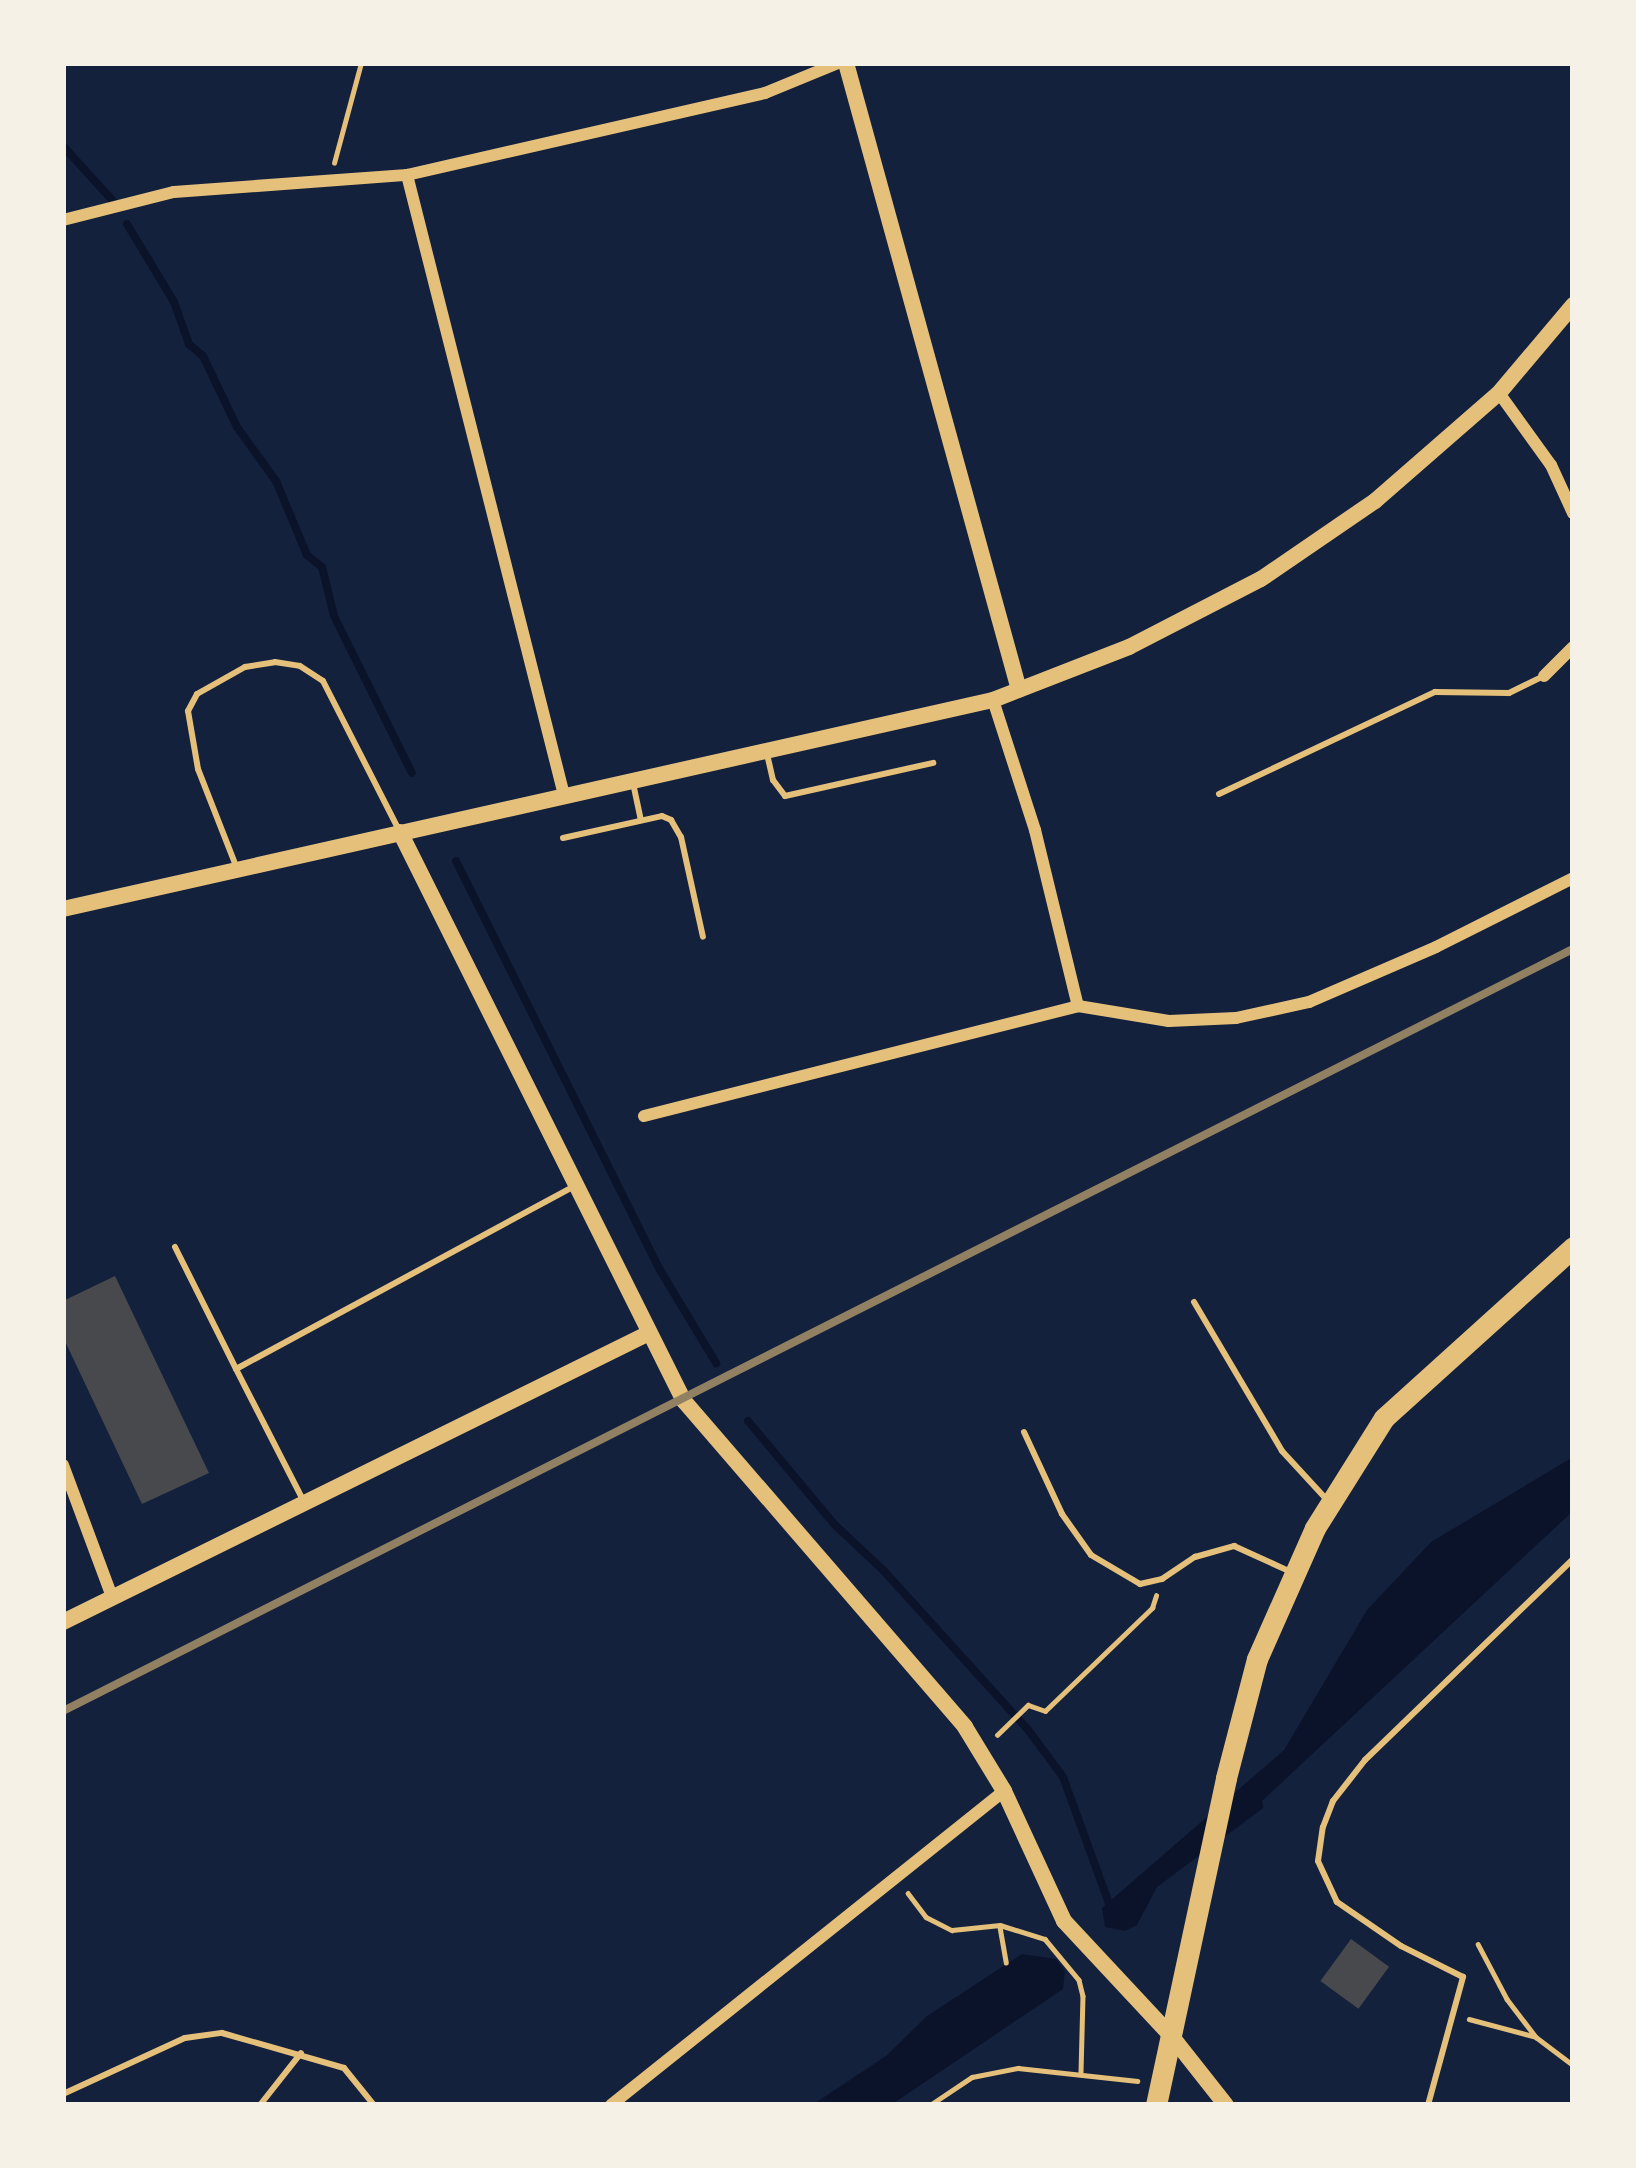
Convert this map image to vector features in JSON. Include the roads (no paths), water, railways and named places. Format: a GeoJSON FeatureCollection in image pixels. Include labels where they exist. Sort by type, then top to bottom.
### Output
{"type":"FeatureCollection","features":[{"type":"Feature","properties":{"kind":"main road"},"geometry":{"type":"LineString","coordinates":[[1158,2095],[1226,1778],[1257,1659],[1294,1574],[1330,1503],[1384,1418],[1573,1247]]}},
{"type":"Feature","properties":{"kind":"street"},"geometry":{"type":"LineString","coordinates":[[63,220],[174,192],[407,175],[765,93],[842,63],[1019,690]]}},
{"type":"Feature","properties":{"kind":"street"},"geometry":{"type":"LineString","coordinates":[[407,175],[564,795]]}},
{"type":"Feature","properties":{"kind":"street"},"geometry":{"type":"LineString","coordinates":[[63,909],[993,700],[1129,647],[1262,579],[1375,501],[1499,393],[1573,305]]}},
{"type":"Feature","properties":{"kind":"street"},"geometry":{"type":"LineString","coordinates":[[1499,393],[1551,466],[1573,513]]}},
{"type":"Feature","properties":{"kind":"street"},"geometry":{"type":"LineString","coordinates":[[1544,676],[1573,647]]}},
{"type":"Feature","properties":{"kind":"street"},"geometry":{"type":"LineString","coordinates":[[993,700],[1035,830],[1078,1006]]}},
{"type":"Feature","properties":{"kind":"street"},"geometry":{"type":"LineString","coordinates":[[400,832],[684,1401],[965,1727],[1004,1791],[1064,1921],[1173,2038],[1226,2105]]}},
{"type":"Feature","properties":{"kind":"street"},"geometry":{"type":"LineString","coordinates":[[644,1116],[1078,1006],[1169,1021],[1236,1018],[1309,1003],[1436,947],[1573,878]]}},
{"type":"Feature","properties":{"kind":"street"},"geometry":{"type":"LineString","coordinates":[[63,1622],[647,1334]]}},
{"type":"Feature","properties":{"kind":"street"},"geometry":{"type":"LineString","coordinates":[[63,1465],[112,1597]]}},
{"type":"Feature","properties":{"kind":"street"},"geometry":{"type":"LineString","coordinates":[[611,2105],[1004,1791]]}},
{"type":"Feature","properties":{"kind":"lane"},"geometry":{"type":"LineString","coordinates":[[237,869],[198,769],[188,711],[197,694],[245,667],[275,662],[300,666],[323,681],[400,832]]}},
{"type":"Feature","properties":{"kind":"lane"},"geometry":{"type":"LineString","coordinates":[[1219,794],[1435,692],[1509,693],[1544,676]]}},
{"type":"Feature","properties":{"kind":"lane"},"geometry":{"type":"LineString","coordinates":[[766,751],[773,780],[784,796],[933,763]]}},
{"type":"Feature","properties":{"kind":"lane"},"geometry":{"type":"LineString","coordinates":[[632,780],[641,820]]}},
{"type":"Feature","properties":{"kind":"lane"},"geometry":{"type":"LineString","coordinates":[[563,838],[662,816],[681,837],[703,937]]}},
{"type":"Feature","properties":{"kind":"lane"},"geometry":{"type":"LineString","coordinates":[[236,1370],[574,1186]]}},
{"type":"Feature","properties":{"kind":"lane"},"geometry":{"type":"LineString","coordinates":[[175,1246],[304,1502]]}},
{"type":"Feature","properties":{"kind":"lane"},"geometry":{"type":"LineString","coordinates":[[1193,1302],[1282,1451],[1330,1503]]}},
{"type":"Feature","properties":{"kind":"lane"},"geometry":{"type":"LineString","coordinates":[[1024,1432],[1062,1514],[1091,1555],[1140,1585],[1162,1579],[1195,1557],[1234,1546],[1294,1574]]}},
{"type":"Feature","properties":{"kind":"lane"},"geometry":{"type":"LineString","coordinates":[[1428,2105],[1463,1977],[1401,1946],[1337,1903],[1318,1861],[1323,1827],[1333,1801],[1365,1760],[1573,1559]]}},
{"type":"Feature","properties":{"kind":"lane"},"geometry":{"type":"LineString","coordinates":[[63,2094],[184,2038],[222,2033],[344,2068],[374,2105]]}},
{"type":"Feature","properties":{"kind":"lane"},"geometry":{"type":"LineString","coordinates":[[260,2105],[301,2053]]}},
{"type":"Feature","properties":{"kind":"water"},"geometry":{"type":"Polygon","coordinates":[[[1573,1457],[1573,1518],[1274,1800],[1157,1887],[1137,1925],[1125,1931],[1105,1927],[1102,1908],[1284,1750],[1367,1610],[1431,1542],[1573,1457]]]}},
{"type":"Feature","properties":{"kind":"water"},"geometry":{"type":"Polygon","coordinates":[[[1022,1954],[1056,1959],[1065,1971],[1063,1989],[891,2105],[812,2105],[886,2056],[927,2016],[1022,1954]]]}},
{"type":"Feature","properties":{"kind":"waterway"},"geometry":{"type":"LineString","coordinates":[[63,146],[113,201]]}},
{"type":"Feature","properties":{"kind":"waterway"},"geometry":{"type":"LineString","coordinates":[[127,224],[174,302],[189,344],[203,356],[237,427],[276,481],[307,555],[322,567],[334,616],[412,773]]}},
{"type":"Feature","properties":{"kind":"waterway"},"geometry":{"type":"LineString","coordinates":[[456,861],[660,1270],[716,1363]]}},
{"type":"Feature","properties":{"kind":"waterway"},"geometry":{"type":"LineString","coordinates":[[748,1421],[834,1524],[884,1571],[1029,1731],[1063,1777],[1111,1909]]}},
{"type":"Feature","properties":{"kind":"railway"},"geometry":{"type":"LineString","coordinates":[[63,1711],[1573,949]]}}]}
